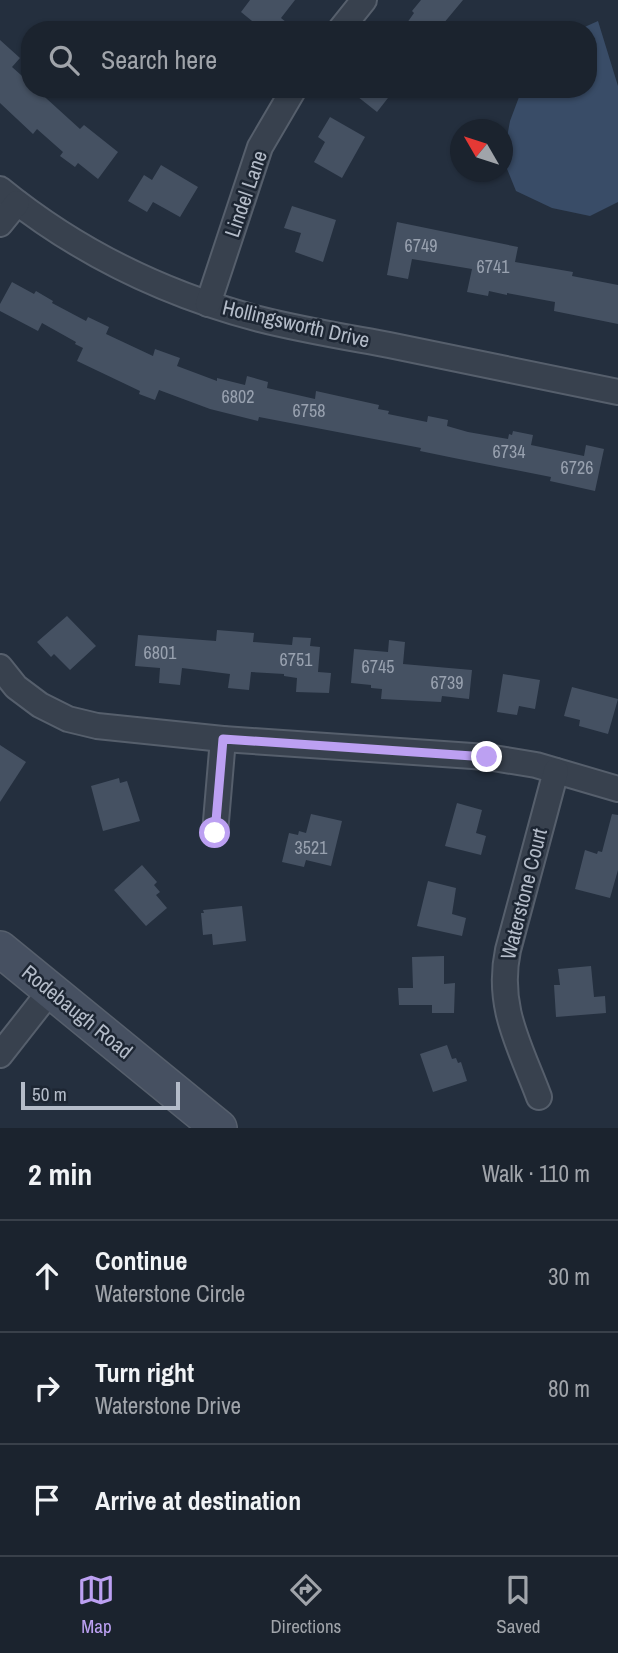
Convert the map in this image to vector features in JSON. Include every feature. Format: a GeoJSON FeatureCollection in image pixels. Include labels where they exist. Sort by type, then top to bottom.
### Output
{"type":"FeatureCollection","features":[{"type":"Feature","properties":{"kind":"street"},"geometry":{"type":"LineString","coordinates":[[347,21],[364,0]]}},
{"type":"Feature","properties":{"kind":"street","name":"Lindel Lane"},"geometry":{"type":"LineString","coordinates":[[208,304],[260,148],[289,98]]}},
{"type":"Feature","properties":{"kind":"street"},"geometry":{"type":"LineString","coordinates":[[0,224],[8,196]]}},
{"type":"Feature","properties":{"kind":"street","name":"Hollingsworth Drive"},"geometry":{"type":"LineString","coordinates":[[8,196],[100,257],[153,283],[208,304],[284,325],[618,392]]}},
{"type":"Feature","properties":{"kind":"street"},"geometry":{"type":"LineString","coordinates":[[0,667],[16,687],[32,700],[68,719],[97,726],[223,739],[487,757],[536,765],[618,789]]}},
{"type":"Feature","properties":{"kind":"street"},"geometry":{"type":"LineString","coordinates":[[215,833],[223,739]]}},
{"type":"Feature","properties":{"kind":"street","name":"Waterstone Court"},"geometry":{"type":"LineString","coordinates":[[539,1097],[510,1023],[504,977],[508,950],[556,771]]}},
{"type":"Feature","properties":{"kind":"street","name":"Rodebaugh Road"},"geometry":{"type":"LineString","coordinates":[[0,949],[219,1128]]}},
{"type":"Feature","properties":{"kind":"street"},"geometry":{"type":"LineString","coordinates":[[0,1055],[51,990]]}},
{"type":"Feature","properties":{"kind":"water"},"geometry":{"type":"Polygon","coordinates":[[[598,21],[618,86],[618,202],[590,216],[552,208],[516,191],[512,182],[513,119],[511,119],[519,98],[597,98],[598,21]]]}},
{"type":"Feature","properties":{"kind":"building"},"geometry":{"type":"Polygon","coordinates":[[[250,0],[295,0],[281,18],[285,21],[252,21],[241,12],[250,0]]]}},
{"type":"Feature","properties":{"kind":"building"},"geometry":{"type":"Polygon","coordinates":[[[421,0],[463,0],[446,21],[408,21],[414,13],[412,11],[421,0]]]}},
{"type":"Feature","properties":{"kind":"building"},"geometry":{"type":"Polygon","coordinates":[[[0,40],[20,58],[12,67],[21,75],[21,98],[46,98],[80,129],[84,125],[118,152],[98,179],[78,163],[75,167],[60,156],[63,152],[37,129],[33,134],[0,103],[0,40]]]}},
{"type":"Feature","properties":{"kind":"building"},"geometry":{"type":"Polygon","coordinates":[[[359,98],[388,98],[377,112],[359,98]]]}},
{"type":"Feature","properties":{"kind":"building"},"geometry":{"type":"Polygon","coordinates":[[[330,117],[365,137],[342,178],[314,162],[325,142],[318,137],[330,117]]]}},
{"type":"Feature","properties":{"kind":"building"},"geometry":{"type":"Polygon","coordinates":[[[161,165],[198,187],[180,217],[153,202],[147,212],[128,201],[144,175],[152,180],[161,165]]]}},
{"type":"Feature","properties":{"kind":"building"},"geometry":{"type":"Polygon","coordinates":[[[292,206],[336,220],[323,262],[295,252],[301,233],[284,228],[292,206]]]}},
{"type":"Feature","properties":{"kind":"building"},"geometry":{"type":"Polygon","coordinates":[[[397,222],[518,247],[515,262],[573,272],[572,276],[618,285],[618,324],[554,311],[555,302],[507,293],[489,291],[488,296],[467,292],[472,269],[412,259],[408,279],[387,275],[397,222]]]}},
{"type":"Feature","properties":{"kind":"building"},"geometry":{"type":"Polygon","coordinates":[[[12,282],[34,294],[36,291],[86,321],[88,317],[109,327],[106,334],[153,356],[155,349],[180,358],[177,366],[217,381],[217,378],[245,385],[247,376],[268,382],[267,388],[315,399],[316,391],[379,405],[378,409],[389,411],[388,414],[427,422],[428,416],[448,420],[447,426],[468,432],[508,439],[513,431],[533,435],[531,445],[584,456],[586,445],[604,449],[595,491],[550,481],[551,477],[420,451],[421,448],[259,417],[258,421],[210,409],[159,390],[155,400],[77,361],[83,348],[75,344],[76,342],[42,323],[38,331],[0,311],[0,304],[12,282]]]}},
{"type":"Feature","properties":{"kind":"building"},"geometry":{"type":"Polygon","coordinates":[[[67,616],[96,646],[70,670],[54,654],[51,657],[37,642],[67,616]]]}},
{"type":"Feature","properties":{"kind":"building"},"geometry":{"type":"Polygon","coordinates":[[[217,630],[254,633],[253,642],[292,645],[293,637],[311,638],[310,646],[320,647],[318,672],[331,673],[329,693],[296,692],[297,678],[284,674],[251,672],[249,690],[228,688],[230,674],[182,668],[180,685],[159,683],[160,668],[135,666],[138,635],[216,641],[217,630]]]}},
{"type":"Feature","properties":{"kind":"building"},"geometry":{"type":"Polygon","coordinates":[[[389,640],[405,642],[403,664],[472,670],[469,699],[442,696],[441,702],[381,699],[382,689],[351,683],[354,649],[388,652],[389,640]]]}},
{"type":"Feature","properties":{"kind":"building"},"geometry":{"type":"Polygon","coordinates":[[[503,674],[540,680],[535,709],[519,706],[517,715],[497,712],[503,674]]]}},
{"type":"Feature","properties":{"kind":"building"},"geometry":{"type":"Polygon","coordinates":[[[572,687],[618,699],[608,734],[579,726],[580,720],[564,716],[572,687]]]}},
{"type":"Feature","properties":{"kind":"building"},"geometry":{"type":"Polygon","coordinates":[[[0,745],[26,762],[0,802],[0,745]]]}},
{"type":"Feature","properties":{"kind":"building"},"geometry":{"type":"Polygon","coordinates":[[[119,778],[120,783],[127,781],[140,821],[103,831],[91,786],[119,778]]]}},
{"type":"Feature","properties":{"kind":"building"},"geometry":{"type":"Polygon","coordinates":[[[457,803],[482,810],[476,833],[486,836],[481,855],[445,846],[457,803]]]}},
{"type":"Feature","properties":{"kind":"building"},"geometry":{"type":"Polygon","coordinates":[[[311,814],[342,821],[331,866],[306,860],[304,867],[282,862],[289,833],[306,833],[311,814]]]}},
{"type":"Feature","properties":{"kind":"building"},"geometry":{"type":"Polygon","coordinates":[[[612,814],[618,815],[618,870],[610,898],[575,889],[585,850],[597,854],[598,851],[602,852],[612,814]]]}},
{"type":"Feature","properties":{"kind":"building"},"geometry":{"type":"Polygon","coordinates":[[[142,865],[157,882],[154,885],[160,892],[156,895],[167,908],[146,926],[114,890],[142,865]]]}},
{"type":"Feature","properties":{"kind":"building"},"geometry":{"type":"Polygon","coordinates":[[[428,881],[456,888],[452,914],[466,918],[462,936],[417,926],[428,881]]]}},
{"type":"Feature","properties":{"kind":"building"},"geometry":{"type":"Polygon","coordinates":[[[242,906],[246,941],[213,945],[212,934],[203,935],[203,910],[242,906]]]}},
{"type":"Feature","properties":{"kind":"building"},"geometry":{"type":"Polygon","coordinates":[[[444,956],[444,984],[455,983],[454,1013],[432,1013],[432,1005],[399,1005],[398,988],[413,988],[412,957],[444,956]]]}},
{"type":"Feature","properties":{"kind":"building"},"geometry":{"type":"Polygon","coordinates":[[[591,966],[594,997],[605,996],[606,1013],[556,1017],[554,985],[560,985],[558,969],[591,966]]]}},
{"type":"Feature","properties":{"kind":"building"},"geometry":{"type":"Polygon","coordinates":[[[447,1045],[452,1059],[456,1058],[458,1063],[461,1062],[467,1081],[433,1092],[420,1054],[447,1045]]]}},
{"type":"Feature","properties":{"kind":"route"},"geometry":{"type":"LineString","coordinates":[[215,833],[223,739],[487,757]]}}]}
